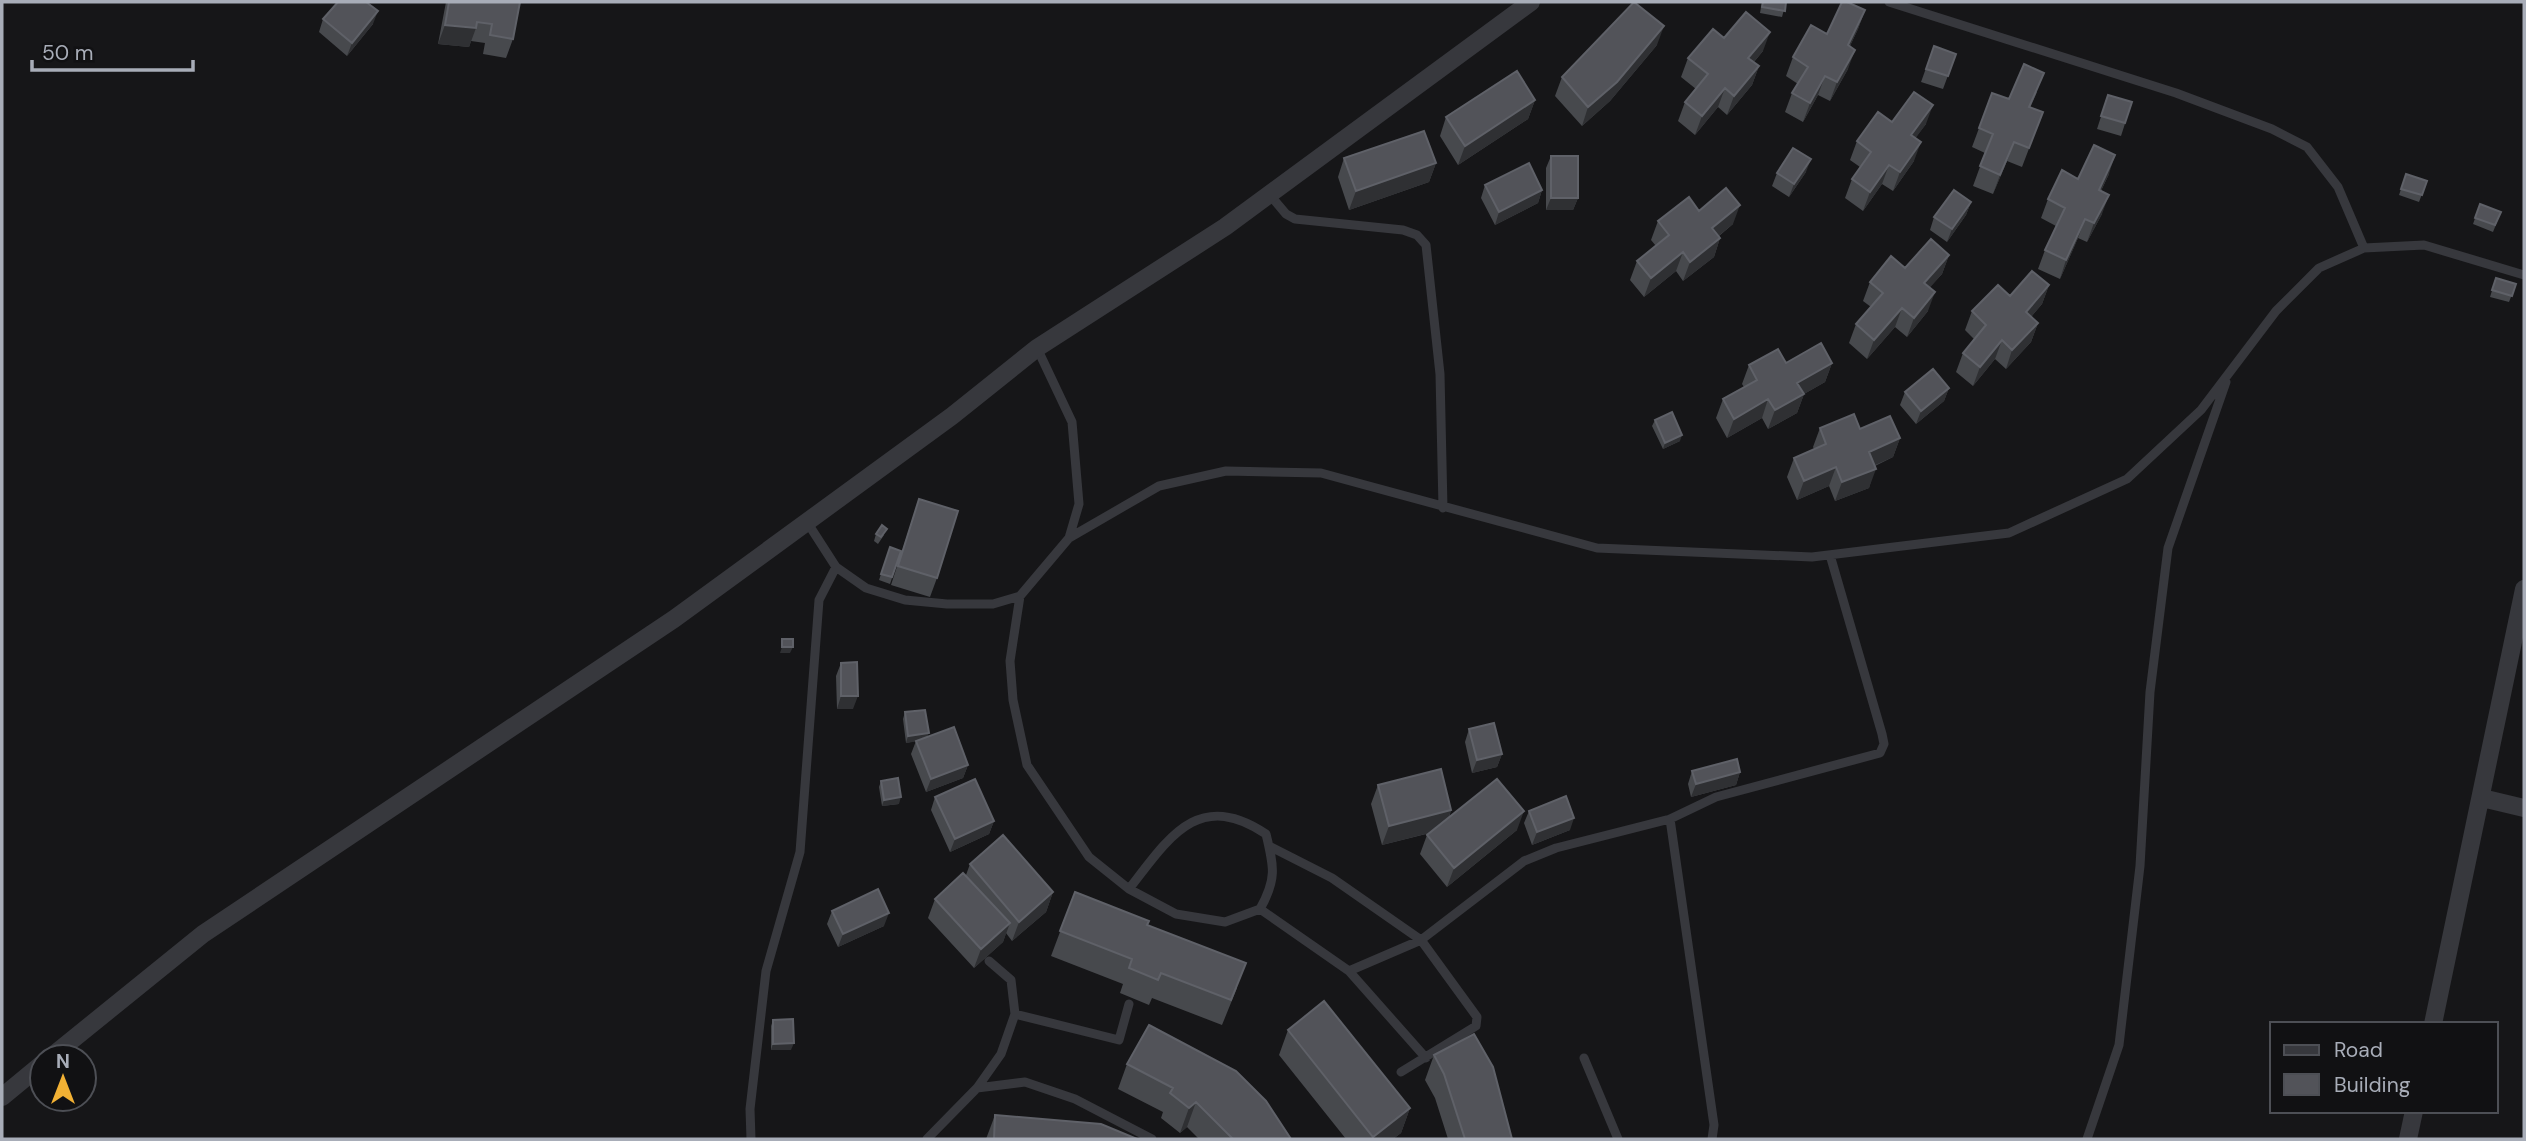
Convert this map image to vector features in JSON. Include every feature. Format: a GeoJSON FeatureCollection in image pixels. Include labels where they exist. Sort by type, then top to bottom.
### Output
{"type":"FeatureCollection","features":[{"type":"Feature","properties":{"kind":"street"},"geometry":{"type":"LineString","coordinates":[[68,1043],[204,934],[674,619],[952,416],[1037,348],[1224,227],[1531,2]]}},
{"type":"Feature","properties":{"kind":"street"},"geometry":{"type":"LineString","coordinates":[[2433,1022],[2524,589]]}},
{"type":"Feature","properties":{"kind":"street"},"geometry":{"type":"LineString","coordinates":[[2482,798],[2524,808]]}},
{"type":"Feature","properties":{"kind":"street"},"geometry":{"type":"LineString","coordinates":[[2,1097],[28,1076]]}},
{"type":"Feature","properties":{"kind":"street"},"geometry":{"type":"LineString","coordinates":[[2408,1139],[2414,1113]]}},
{"type":"Feature","properties":{"kind":"lane"},"geometry":{"type":"LineString","coordinates":[[1889,2],[2176,93],[2272,129],[2307,147],[2337,187],[2364,248]]}},
{"type":"Feature","properties":{"kind":"lane"},"geometry":{"type":"LineString","coordinates":[[1269,194],[1286,214],[1295,219],[1403,230],[1417,235],[1426,245],[1440,374],[1443,508]]}},
{"type":"Feature","properties":{"kind":"lane"},"geometry":{"type":"LineString","coordinates":[[1129,889],[1164,843],[1189,822],[1218,816],[1244,819],[1266,834],[1274,867],[1272,888],[1260,909],[1225,922],[1176,914],[1129,889],[1088,857],[1027,765],[1013,700],[1010,661],[1020,596],[1069,538],[1159,486],[1226,471],[1321,473],[1597,548],[1812,557],[2009,533],[2127,479],[2201,410],[2276,311],[2319,268],[2364,248],[2424,245],[2524,275]]}},
{"type":"Feature","properties":{"kind":"lane"},"geometry":{"type":"LineString","coordinates":[[1037,348],[1072,422],[1079,504],[1069,538]]}},
{"type":"Feature","properties":{"kind":"lane"},"geometry":{"type":"LineString","coordinates":[[2087,1139],[2119,1045],[2140,866],[2150,692],[2168,548],[2229,373]]}},
{"type":"Feature","properties":{"kind":"lane"},"geometry":{"type":"LineString","coordinates":[[807,522],[836,567],[866,588],[905,600],[993,604],[1020,596]]}},
{"type":"Feature","properties":{"kind":"lane"},"geometry":{"type":"LineString","coordinates":[[1349,971],[1421,940],[1524,861],[1556,848],[1670,819],[1716,797],[1880,753],[1884,744],[1882,734],[1830,555]]}},
{"type":"Feature","properties":{"kind":"lane"},"geometry":{"type":"LineString","coordinates":[[751,1139],[751,1109],[765,971],[800,852],[819,600],[836,567]]}},
{"type":"Feature","properties":{"kind":"lane"},"geometry":{"type":"LineString","coordinates":[[1670,819],[1714,1125],[1712,1139]]}},
{"type":"Feature","properties":{"kind":"lane"},"geometry":{"type":"LineString","coordinates":[[1269,846],[1332,878],[1421,940],[1471,1007],[1478,1022],[1476,1026],[1401,1073]]}},
{"type":"Feature","properties":{"kind":"lane"},"geometry":{"type":"LineString","coordinates":[[1260,909],[1349,971],[1426,1058]]}},
{"type":"Feature","properties":{"kind":"lane"},"geometry":{"type":"LineString","coordinates":[[927,1139],[977,1088],[1001,1054],[1014,1013],[1011,981],[989,961]]}},
{"type":"Feature","properties":{"kind":"lane"},"geometry":{"type":"LineString","coordinates":[[1014,1013],[1119,1040],[1129,1004]]}},
{"type":"Feature","properties":{"kind":"lane"},"geometry":{"type":"LineString","coordinates":[[1584,1058],[1618,1139]]}},
{"type":"Feature","properties":{"kind":"lane"},"geometry":{"type":"LineString","coordinates":[[977,1088],[1025,1082],[1075,1099],[1152,1139]]}},
{"type":"Feature","properties":{"kind":"building"},"geometry":{"type":"Polygon","coordinates":[[[338,2],[366,2],[378,11],[352,43],[323,19],[338,2]]]}},
{"type":"Feature","properties":{"kind":"building"},"geometry":{"type":"Polygon","coordinates":[[[449,2],[520,2],[513,39],[490,35],[492,24],[477,22],[476,28],[445,25],[449,2]]]}},
{"type":"Feature","properties":{"kind":"building"},"geometry":{"type":"Polygon","coordinates":[[[1634,2],[1664,26],[1617,82],[1588,107],[1562,77],[1634,2]]]}},
{"type":"Feature","properties":{"kind":"building"},"geometry":{"type":"Polygon","coordinates":[[[1763,2],[1786,2],[1785,11],[1762,7],[1763,2]]]}},
{"type":"Feature","properties":{"kind":"building"},"geometry":{"type":"Polygon","coordinates":[[[1842,2],[1865,10],[1848,45],[1855,50],[1837,82],[1825,76],[1810,103],[1792,93],[1808,67],[1793,57],[1811,25],[1827,34],[1842,2]]]}},
{"type":"Feature","properties":{"kind":"building"},"geometry":{"type":"Polygon","coordinates":[[[1746,12],[1770,32],[1748,58],[1759,66],[1734,96],[1725,88],[1702,116],[1685,102],[1708,74],[1688,58],[1713,29],[1724,38],[1746,12]]]}},
{"type":"Feature","properties":{"kind":"building"},"geometry":{"type":"Polygon","coordinates":[[[1934,46],[1956,54],[1948,76],[1926,69],[1934,46]]]}},
{"type":"Feature","properties":{"kind":"building"},"geometry":{"type":"Polygon","coordinates":[[[2024,64],[2044,73],[2029,107],[2043,112],[2029,148],[2014,142],[2000,175],[1980,166],[1993,134],[1979,128],[1992,93],[2009,99],[2024,64]]]}},
{"type":"Feature","properties":{"kind":"building"},"geometry":{"type":"Polygon","coordinates":[[[1517,71],[1535,100],[1465,146],[1446,117],[1517,71]]]}},
{"type":"Feature","properties":{"kind":"building"},"geometry":{"type":"Polygon","coordinates":[[[1914,92],[1933,105],[1911,135],[1921,142],[1900,172],[1889,165],[1870,192],[1852,179],[1871,152],[1857,141],[1878,112],[1892,122],[1914,92]]]}},
{"type":"Feature","properties":{"kind":"building"},"geometry":{"type":"Polygon","coordinates":[[[2108,95],[2132,102],[2125,123],[2101,116],[2108,95]]]}},
{"type":"Feature","properties":{"kind":"building"},"geometry":{"type":"Polygon","coordinates":[[[1424,131],[1436,163],[1356,191],[1344,158],[1424,131]]]}},
{"type":"Feature","properties":{"kind":"building"},"geometry":{"type":"Polygon","coordinates":[[[2094,145],[2115,155],[2099,190],[2109,195],[2094,223],[2085,219],[2066,260],[2045,250],[2065,208],[2048,199],[2062,170],[2078,179],[2094,145]]]}},
{"type":"Feature","properties":{"kind":"building"},"geometry":{"type":"Polygon","coordinates":[[[1793,148],[1811,159],[1794,184],[1777,173],[1793,148]]]}},
{"type":"Feature","properties":{"kind":"building"},"geometry":{"type":"Polygon","coordinates":[[[1551,156],[1578,156],[1578,198],[1551,198],[1551,156]]]}},
{"type":"Feature","properties":{"kind":"building"},"geometry":{"type":"Polygon","coordinates":[[[1529,163],[1542,190],[1499,212],[1485,185],[1529,163]]]}},
{"type":"Feature","properties":{"kind":"building"},"geometry":{"type":"Polygon","coordinates":[[[2406,174],[2427,181],[2422,195],[2401,189],[2406,174]]]}},
{"type":"Feature","properties":{"kind":"building"},"geometry":{"type":"Polygon","coordinates":[[[1726,188],[1740,205],[1712,228],[1720,238],[1690,262],[1683,252],[1651,278],[1637,261],[1669,235],[1658,221],[1689,197],[1699,211],[1726,188]]]}},
{"type":"Feature","properties":{"kind":"building"},"geometry":{"type":"Polygon","coordinates":[[[1954,190],[1971,202],[1952,229],[1934,217],[1954,190]]]}},
{"type":"Feature","properties":{"kind":"building"},"geometry":{"type":"Polygon","coordinates":[[[2480,204],[2501,212],[2495,225],[2475,218],[2480,204]]]}},
{"type":"Feature","properties":{"kind":"building"},"geometry":{"type":"Polygon","coordinates":[[[1931,239],[1949,255],[1924,283],[1935,292],[1914,318],[1902,308],[1874,340],[1856,324],[1883,293],[1870,282],[1891,256],[1905,268],[1931,239]]]}},
{"type":"Feature","properties":{"kind":"building"},"geometry":{"type":"Polygon","coordinates":[[[2032,271],[2049,285],[2026,312],[2038,323],[2012,350],[2002,340],[1980,367],[1963,353],[1986,325],[1972,311],[1998,285],[2010,296],[2032,271]]]}},
{"type":"Feature","properties":{"kind":"building"},"geometry":{"type":"Polygon","coordinates":[[[2496,278],[2516,284],[2512,296],[2492,290],[2496,278]]]}},
{"type":"Feature","properties":{"kind":"building"},"geometry":{"type":"Polygon","coordinates":[[[1821,343],[1832,363],[1797,383],[1804,394],[1775,410],[1768,399],[1734,419],[1723,399],[1757,380],[1749,365],[1778,349],[1786,363],[1821,343]]]}},
{"type":"Feature","properties":{"kind":"building"},"geometry":{"type":"Polygon","coordinates":[[[1933,369],[1949,388],[1921,411],[1905,392],[1933,369]]]}},
{"type":"Feature","properties":{"kind":"building"},"geometry":{"type":"Polygon","coordinates":[[[1672,412],[1682,435],[1665,443],[1655,420],[1672,412]]]}},
{"type":"Feature","properties":{"kind":"building"},"geometry":{"type":"Polygon","coordinates":[[[1854,414],[1860,429],[1890,416],[1900,438],[1869,452],[1876,469],[1842,482],[1836,467],[1804,481],[1794,458],[1826,444],[1820,428],[1854,414]]]}},
{"type":"Feature","properties":{"kind":"building"},"geometry":{"type":"Polygon","coordinates":[[[919,499],[958,511],[937,578],[898,566],[919,499]]]}},
{"type":"Feature","properties":{"kind":"building"},"geometry":{"type":"Polygon","coordinates":[[[882,525],[887,529],[881,537],[876,534],[882,525]]]}},
{"type":"Feature","properties":{"kind":"building"},"geometry":{"type":"Polygon","coordinates":[[[890,547],[901,551],[892,577],[881,574],[890,547]]]}},
{"type":"Feature","properties":{"kind":"building"},"geometry":{"type":"Polygon","coordinates":[[[782,639],[793,639],[793,647],[782,647],[782,639]]]}},
{"type":"Feature","properties":{"kind":"building"},"geometry":{"type":"Polygon","coordinates":[[[857,662],[858,696],[841,696],[841,663],[857,662]]]}},
{"type":"Feature","properties":{"kind":"building"},"geometry":{"type":"Polygon","coordinates":[[[925,710],[929,733],[908,736],[905,712],[925,710]]]}},
{"type":"Feature","properties":{"kind":"building"},"geometry":{"type":"Polygon","coordinates":[[[1494,723],[1502,754],[1477,760],[1469,729],[1494,723]]]}},
{"type":"Feature","properties":{"kind":"building"},"geometry":{"type":"Polygon","coordinates":[[[954,727],[968,765],[931,779],[916,741],[954,727]]]}},
{"type":"Feature","properties":{"kind":"building"},"geometry":{"type":"Polygon","coordinates":[[[1737,759],[1740,772],[1696,784],[1692,771],[1737,759]]]}},
{"type":"Feature","properties":{"kind":"building"},"geometry":{"type":"Polygon","coordinates":[[[1441,769],[1451,810],[1389,826],[1378,785],[1441,769]]]}},
{"type":"Feature","properties":{"kind":"building"},"geometry":{"type":"Polygon","coordinates":[[[898,778],[901,797],[884,800],[881,781],[898,778]]]}},
{"type":"Feature","properties":{"kind":"building"},"geometry":{"type":"Polygon","coordinates":[[[975,779],[994,821],[955,839],[935,797],[975,779]]]}},
{"type":"Feature","properties":{"kind":"building"},"geometry":{"type":"Polygon","coordinates":[[[1497,779],[1524,811],[1454,868],[1427,835],[1497,779]]]}},
{"type":"Feature","properties":{"kind":"building"},"geometry":{"type":"Polygon","coordinates":[[[1566,796],[1574,818],[1537,832],[1529,811],[1566,796]]]}},
{"type":"Feature","properties":{"kind":"building"},"geometry":{"type":"Polygon","coordinates":[[[1003,835],[1053,892],[1019,922],[970,864],[1003,835]]]}},
{"type":"Feature","properties":{"kind":"building"},"geometry":{"type":"Polygon","coordinates":[[[963,873],[1010,923],[981,949],[935,899],[963,873]]]}},
{"type":"Feature","properties":{"kind":"building"},"geometry":{"type":"Polygon","coordinates":[[[878,889],[889,913],[843,934],[832,911],[878,889]]]}},
{"type":"Feature","properties":{"kind":"building"},"geometry":{"type":"Polygon","coordinates":[[[1075,892],[1149,921],[1147,925],[1246,963],[1231,1000],[1161,973],[1158,980],[1129,968],[1132,959],[1060,931],[1075,892]]]}},
{"type":"Feature","properties":{"kind":"building"},"geometry":{"type":"Polygon","coordinates":[[[1324,1001],[1410,1108],[1373,1137],[1288,1030],[1324,1001]]]}},
{"type":"Feature","properties":{"kind":"building"},"geometry":{"type":"Polygon","coordinates":[[[793,1019],[794,1043],[773,1044],[773,1020],[793,1019]]]}},
{"type":"Feature","properties":{"kind":"building"},"geometry":{"type":"Polygon","coordinates":[[[1149,1025],[1236,1071],[1266,1101],[1291,1139],[1233,1139],[1196,1102],[1189,1108],[1170,1093],[1173,1088],[1127,1064],[1149,1025]]]}},
{"type":"Feature","properties":{"kind":"building"},"geometry":{"type":"Polygon","coordinates":[[[1474,1034],[1493,1067],[1512,1139],[1465,1139],[1444,1074],[1434,1055],[1474,1034]]]}},
{"type":"Feature","properties":{"kind":"building"},"geometry":{"type":"Polygon","coordinates":[[[995,1115],[1101,1124],[1137,1139],[994,1139],[995,1115]]]}}]}
